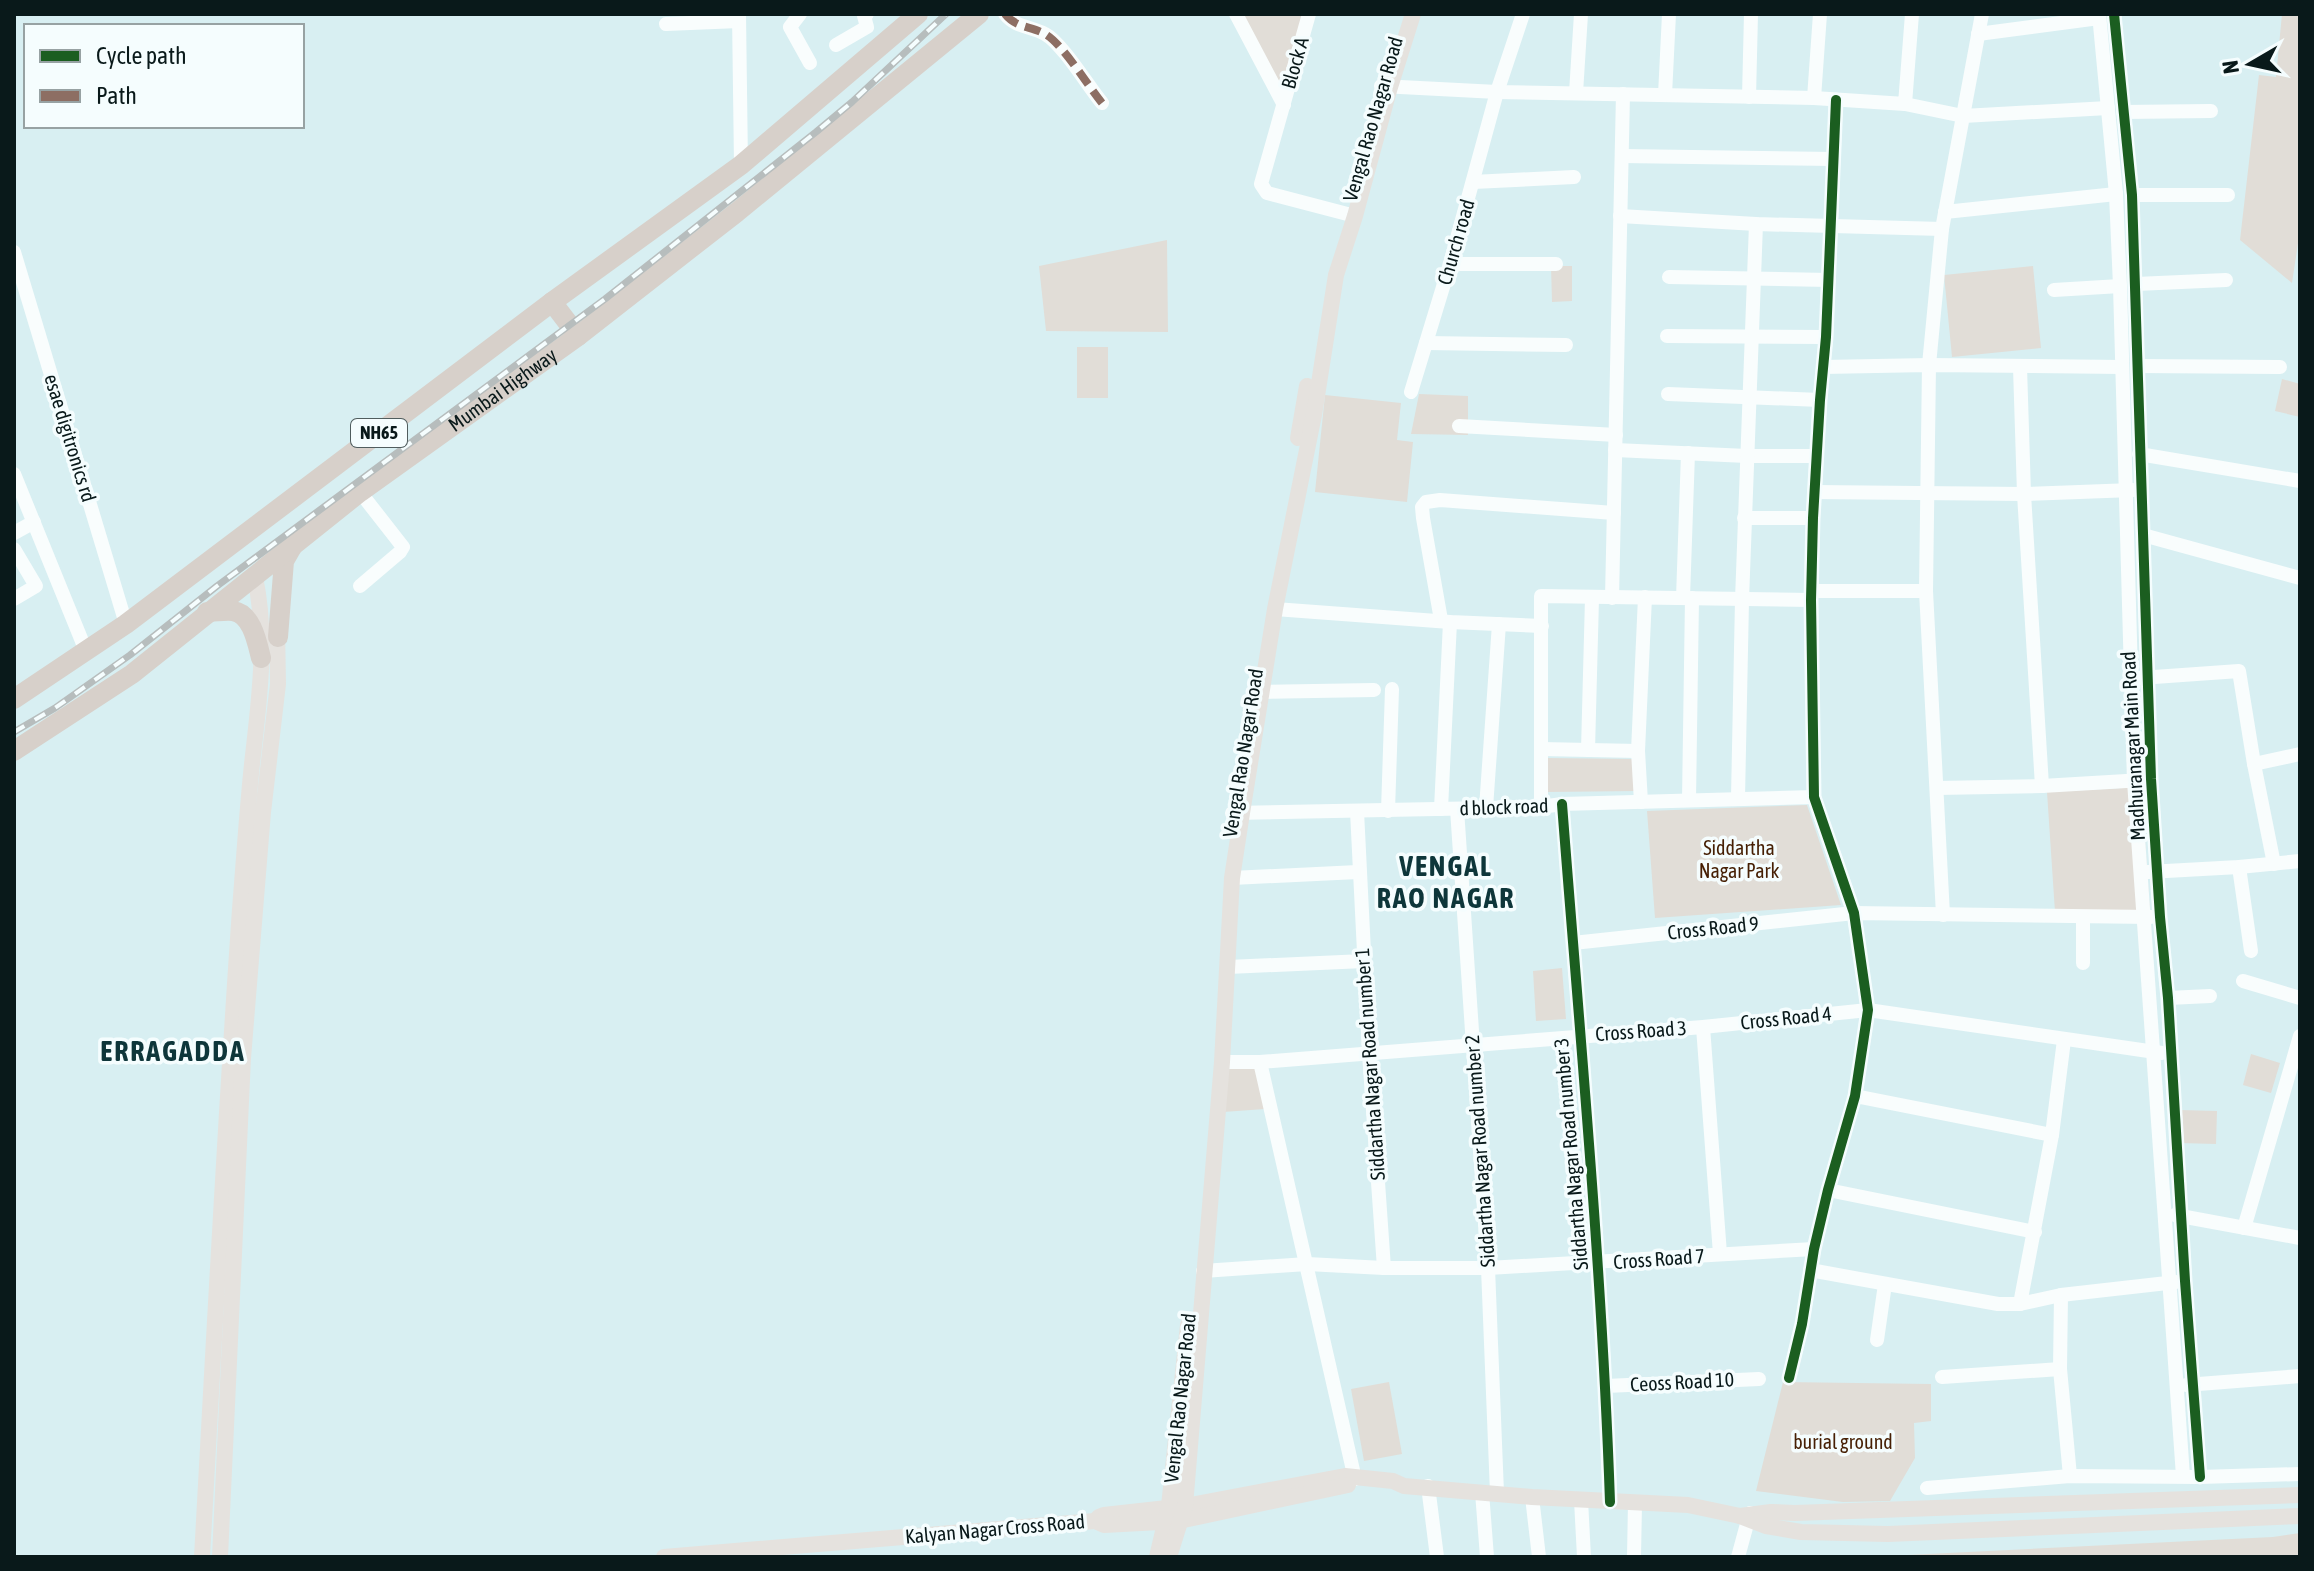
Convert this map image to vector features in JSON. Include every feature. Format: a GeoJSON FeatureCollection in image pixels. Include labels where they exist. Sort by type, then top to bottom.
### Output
{"type":"FeatureCollection","features":[{"type":"Feature","properties":{"kind":"highway","name":"Mumbai Highway"},"geometry":{"type":"LineString","coordinates":[[14,699],[126,624],[552,302],[741,165],[918,14]]}},
{"type":"Feature","properties":{"kind":"highway","name":"Mumbai Highway"},"geometry":{"type":"LineString","coordinates":[[14,751],[132,674],[360,492],[578,336],[730,218],[979,14]]}},
{"type":"Feature","properties":{"kind":"highway"},"geometry":{"type":"LineString","coordinates":[[552,302],[578,336]]}},
{"type":"Feature","properties":{"kind":"highway"},"geometry":{"type":"LineString","coordinates":[[278,637],[284,561],[294,543]]}},
{"type":"Feature","properties":{"kind":"highway"},"geometry":{"type":"LineString","coordinates":[[206,612],[234,611],[245,617],[261,658]]}},
{"type":"Feature","properties":{"kind":"main road","name":"Vengal Rao Nagar Road"},"geometry":{"type":"LineString","coordinates":[[1174,1514],[1203,1271],[1222,1062],[1237,813],[1267,633],[1336,275],[1403,14]]}},
{"type":"Feature","properties":{"kind":"main road","name":"Vengal Rao Nagar Road"},"geometry":{"type":"LineString","coordinates":[[1386,87],[1413,14]]}},
{"type":"Feature","properties":{"kind":"main road"},"geometry":{"type":"LineString","coordinates":[[220,1557],[243,1058],[263,812],[278,684],[273,562]]}},
{"type":"Feature","properties":{"kind":"main road"},"geometry":{"type":"LineString","coordinates":[[202,1557],[230,1060],[261,658],[259,597],[255,577]]}},
{"type":"Feature","properties":{"kind":"main road","name":"Vengal Rao Nagar Road"},"geometry":{"type":"LineString","coordinates":[[1174,1514],[1220,967],[1224,878],[1261,692],[1267,633]]}},
{"type":"Feature","properties":{"kind":"main road"},"geometry":{"type":"LineString","coordinates":[[1355,1479],[1532,1497],[1688,1505],[1746,1516],[2300,1495]]}},
{"type":"Feature","properties":{"kind":"main road","name":"Kalyan Nagar Cross Road"},"geometry":{"type":"LineString","coordinates":[[672,1557],[752,1553],[1095,1521],[1104,1515],[1174,1514],[1346,1487],[1355,1479]]}},
{"type":"Feature","properties":{"kind":"main road"},"geometry":{"type":"LineString","coordinates":[[1157,1557],[1174,1514]]}},
{"type":"Feature","properties":{"kind":"main road"},"geometry":{"type":"LineString","coordinates":[[1169,1557],[1174,1514]]}},
{"type":"Feature","properties":{"kind":"main road"},"geometry":{"type":"LineString","coordinates":[[1746,1516],[1766,1526],[1801,1532],[1888,1534],[2300,1516]]}},
{"type":"Feature","properties":{"kind":"street"},"geometry":{"type":"LineString","coordinates":[[800,14],[790,27],[810,63]]}},
{"type":"Feature","properties":{"kind":"street"},"geometry":{"type":"LineString","coordinates":[[836,45],[867,27],[864,16],[867,14]]}},
{"type":"Feature","properties":{"kind":"street"},"geometry":{"type":"LineString","coordinates":[[1005,14],[1011,21],[1046,34],[1063,50],[1102,103]]}},
{"type":"Feature","properties":{"kind":"street","name":"Block A"},"geometry":{"type":"LineString","coordinates":[[1236,14],[1284,105]]}},
{"type":"Feature","properties":{"kind":"street","name":"Block A"},"geometry":{"type":"LineString","coordinates":[[1284,105],[1309,14]]}},
{"type":"Feature","properties":{"kind":"street","name":"Church road"},"geometry":{"type":"LineString","coordinates":[[1411,392],[1497,92],[1523,14]]}},
{"type":"Feature","properties":{"kind":"street"},"geometry":{"type":"LineString","coordinates":[[1576,93],[1581,14]]}},
{"type":"Feature","properties":{"kind":"street"},"geometry":{"type":"LineString","coordinates":[[1665,95],[1669,14]]}},
{"type":"Feature","properties":{"kind":"street"},"geometry":{"type":"LineString","coordinates":[[1749,97],[1751,14]]}},
{"type":"Feature","properties":{"kind":"street"},"geometry":{"type":"LineString","coordinates":[[1814,98],[1820,14]]}},
{"type":"Feature","properties":{"kind":"street"},"geometry":{"type":"LineString","coordinates":[[1905,104],[1912,14]]}},
{"type":"Feature","properties":{"kind":"street"},"geometry":{"type":"LineString","coordinates":[[1943,915],[1926,591],[1929,365],[1942,229],[1982,14]]}},
{"type":"Feature","properties":{"kind":"street"},"geometry":{"type":"LineString","coordinates":[[1978,34],[2111,15]]}},
{"type":"Feature","properties":{"kind":"street","name":"Madhuranagar Main Road"},"geometry":{"type":"LineString","coordinates":[[2111,15],[2108,108],[2120,286],[2142,490],[2151,779],[2182,1216],[2177,1282],[2183,1476]]}},
{"type":"Feature","properties":{"kind":"street","name":"Madhuranagar Main Road"},"geometry":{"type":"LineString","coordinates":[[2111,15],[2132,195],[2136,284],[2125,491],[2134,781],[2166,1214],[2194,1385],[2200,1477]]}},
{"type":"Feature","properties":{"kind":"street"},"geometry":{"type":"LineString","coordinates":[[666,24],[739,18],[741,165]]}},
{"type":"Feature","properties":{"kind":"street"},"geometry":{"type":"LineString","coordinates":[[1386,87],[1814,98],[1905,104],[1963,116],[2108,108]]}},
{"type":"Feature","properties":{"kind":"street"},"geometry":{"type":"LineString","coordinates":[[1612,598],[1623,94]]}},
{"type":"Feature","properties":{"kind":"street"},"geometry":{"type":"LineString","coordinates":[[1789,1378],[1802,1324],[1814,1249],[1855,1096],[1868,1010],[1854,913],[1814,797],[1813,518],[1826,337],[1836,100]]}},
{"type":"Feature","properties":{"kind":"street"},"geometry":{"type":"LineString","coordinates":[[1284,105],[1261,184],[1263,190],[1351,214]]}},
{"type":"Feature","properties":{"kind":"street"},"geometry":{"type":"LineString","coordinates":[[2123,112],[2211,111]]}},
{"type":"Feature","properties":{"kind":"street"},"geometry":{"type":"LineString","coordinates":[[1622,156],[1833,159]]}},
{"type":"Feature","properties":{"kind":"street"},"geometry":{"type":"LineString","coordinates":[[1473,182],[1574,177]]}},
{"type":"Feature","properties":{"kind":"street"},"geometry":{"type":"LineString","coordinates":[[1945,212],[2116,194]]}},
{"type":"Feature","properties":{"kind":"street"},"geometry":{"type":"LineString","coordinates":[[2132,195],[2228,195]]}},
{"type":"Feature","properties":{"kind":"street"},"geometry":{"type":"LineString","coordinates":[[1620,216],[1756,224],[1942,229]]}},
{"type":"Feature","properties":{"kind":"street"},"geometry":{"type":"LineString","coordinates":[[1738,798],[1744,518],[1756,224]]}},
{"type":"Feature","properties":{"kind":"street","name":"esae digitronics rd"},"geometry":{"type":"LineString","coordinates":[[14,252],[126,624]]}},
{"type":"Feature","properties":{"kind":"street"},"geometry":{"type":"LineString","coordinates":[[1450,264],[1556,264]]}},
{"type":"Feature","properties":{"kind":"street"},"geometry":{"type":"LineString","coordinates":[[1669,277],[1829,280]]}},
{"type":"Feature","properties":{"kind":"street"},"geometry":{"type":"LineString","coordinates":[[2136,284],[2226,280]]}},
{"type":"Feature","properties":{"kind":"street"},"geometry":{"type":"LineString","coordinates":[[2054,290],[2120,286]]}},
{"type":"Feature","properties":{"kind":"street"},"geometry":{"type":"LineString","coordinates":[[1667,336],[1826,337]]}},
{"type":"Feature","properties":{"kind":"street"},"geometry":{"type":"LineString","coordinates":[[1426,343],[1566,345]]}},
{"type":"Feature","properties":{"kind":"street"},"geometry":{"type":"LineString","coordinates":[[1823,367],[2280,367]]}},
{"type":"Feature","properties":{"kind":"street"},"geometry":{"type":"LineString","coordinates":[[2020,367],[2024,494],[2042,786]]}},
{"type":"Feature","properties":{"kind":"street"},"geometry":{"type":"LineString","coordinates":[[1668,394],[1820,400]]}},
{"type":"Feature","properties":{"kind":"street"},"geometry":{"type":"LineString","coordinates":[[1459,426],[1688,453],[1816,456]]}},
{"type":"Feature","properties":{"kind":"street"},"geometry":{"type":"LineString","coordinates":[[1688,453],[1689,800]]}},
{"type":"Feature","properties":{"kind":"street"},"geometry":{"type":"LineString","coordinates":[[2139,454],[2300,481]]}},
{"type":"Feature","properties":{"kind":"street"},"geometry":{"type":"LineString","coordinates":[[14,474],[86,651]]}},
{"type":"Feature","properties":{"kind":"street"},"geometry":{"type":"LineString","coordinates":[[1814,492],[2024,494],[2142,490]]}},
{"type":"Feature","properties":{"kind":"street"},"geometry":{"type":"LineString","coordinates":[[360,492],[403,547],[360,586]]}},
{"type":"Feature","properties":{"kind":"street","name":"Siddartha Nagar Road number 2"},"geometry":{"type":"LineString","coordinates":[[1487,1557],[1488,1268],[1472,1044],[1449,809],[1446,621],[1422,507],[1426,502],[1440,500],[1614,513]]}},
{"type":"Feature","properties":{"kind":"street"},"geometry":{"type":"LineString","coordinates":[[1744,518],[1813,518]]}},
{"type":"Feature","properties":{"kind":"street"},"geometry":{"type":"LineString","coordinates":[[14,533],[34,522]]}},
{"type":"Feature","properties":{"kind":"street"},"geometry":{"type":"LineString","coordinates":[[2143,535],[2300,578]]}},
{"type":"Feature","properties":{"kind":"street"},"geometry":{"type":"LineString","coordinates":[[14,549],[36,586]]}},
{"type":"Feature","properties":{"kind":"street"},"geometry":{"type":"LineString","coordinates":[[14,599],[56,575]]}},
{"type":"Feature","properties":{"kind":"street"},"geometry":{"type":"LineString","coordinates":[[1541,807],[1541,596],[1742,600],[1926,591]]}},
{"type":"Feature","properties":{"kind":"street"},"geometry":{"type":"LineString","coordinates":[[1641,802],[1638,751],[1645,597]]}},
{"type":"Feature","properties":{"kind":"street"},"geometry":{"type":"LineString","coordinates":[[1588,750],[1592,598]]}},
{"type":"Feature","properties":{"kind":"street"},"geometry":{"type":"LineString","coordinates":[[1274,600],[1446,621],[1542,626]]}},
{"type":"Feature","properties":{"kind":"street"},"geometry":{"type":"LineString","coordinates":[[1486,808],[1499,624]]}},
{"type":"Feature","properties":{"kind":"street"},"geometry":{"type":"LineString","coordinates":[[2130,679],[2239,671],[2274,864]]}},
{"type":"Feature","properties":{"kind":"street"},"geometry":{"type":"LineString","coordinates":[[1388,811],[1392,689]]}},
{"type":"Feature","properties":{"kind":"street"},"geometry":{"type":"LineString","coordinates":[[1261,692],[1374,690]]}},
{"type":"Feature","properties":{"kind":"street"},"geometry":{"type":"LineString","coordinates":[[1541,749],[1638,751]]}},
{"type":"Feature","properties":{"kind":"street"},"geometry":{"type":"LineString","coordinates":[[2254,764],[2300,754]]}},
{"type":"Feature","properties":{"kind":"street"},"geometry":{"type":"LineString","coordinates":[[1937,788],[2042,786],[2151,779]]}},
{"type":"Feature","properties":{"kind":"street","name":"d block road"},"geometry":{"type":"LineString","coordinates":[[1237,813],[1541,807],[1814,797]]}},
{"type":"Feature","properties":{"kind":"street","name":"Siddartha Nagar Road number 3"},"geometry":{"type":"LineString","coordinates":[[1562,804],[1598,1263],[1610,1502]]}},
{"type":"Feature","properties":{"kind":"street","name":"Siddartha Nagar Road number 1"},"geometry":{"type":"LineString","coordinates":[[1357,811],[1358,872],[1384,1268]]}},
{"type":"Feature","properties":{"kind":"street"},"geometry":{"type":"LineString","coordinates":[[2140,871],[2300,861]]}},
{"type":"Feature","properties":{"kind":"street"},"geometry":{"type":"LineString","coordinates":[[2239,867],[2251,951]]}},
{"type":"Feature","properties":{"kind":"street"},"geometry":{"type":"LineString","coordinates":[[1232,878],[1358,872]]}},
{"type":"Feature","properties":{"kind":"street","name":"Cross Road 9"},"geometry":{"type":"LineString","coordinates":[[1573,943],[1854,913],[2160,917]]}},
{"type":"Feature","properties":{"kind":"street"},"geometry":{"type":"LineString","coordinates":[[2083,918],[2083,963]]}},
{"type":"Feature","properties":{"kind":"street"},"geometry":{"type":"LineString","coordinates":[[1228,967],[1364,961]]}},
{"type":"Feature","properties":{"kind":"street"},"geometry":{"type":"LineString","coordinates":[[2243,981],[2300,998]]}},
{"type":"Feature","properties":{"kind":"street"},"geometry":{"type":"LineString","coordinates":[[2168,998],[2210,996]]}},
{"type":"Feature","properties":{"kind":"street","name":"Cross Road 4"},"geometry":{"type":"LineString","coordinates":[[1703,1027],[1868,1010],[2172,1054]]}},
{"type":"Feature","properties":{"kind":"street"},"geometry":{"type":"LineString","coordinates":[[1703,1027],[1720,1254]]}},
{"type":"Feature","properties":{"kind":"street","name":"Cross Road 3"},"geometry":{"type":"LineString","coordinates":[[1222,1062],[1260,1062],[1703,1027]]}},
{"type":"Feature","properties":{"kind":"street"},"geometry":{"type":"LineString","coordinates":[[2020,1304],[2052,1135],[2064,1040]]}},
{"type":"Feature","properties":{"kind":"street"},"geometry":{"type":"LineString","coordinates":[[2244,1228],[2299,1045]]}},
{"type":"Feature","properties":{"kind":"street"},"geometry":{"type":"LineString","coordinates":[[1260,1062],[1355,1479]]}},
{"type":"Feature","properties":{"kind":"street"},"geometry":{"type":"LineString","coordinates":[[1855,1096],[2052,1135]]}},
{"type":"Feature","properties":{"kind":"street"},"geometry":{"type":"LineString","coordinates":[[1828,1190],[2035,1232]]}},
{"type":"Feature","properties":{"kind":"street"},"geometry":{"type":"LineString","coordinates":[[2166,1214],[2300,1238]]}},
{"type":"Feature","properties":{"kind":"street","name":"Cross Road 7"},"geometry":{"type":"LineString","coordinates":[[1203,1271],[1307,1264],[1488,1268],[1814,1249]]}},
{"type":"Feature","properties":{"kind":"street"},"geometry":{"type":"LineString","coordinates":[[1810,1270],[1998,1304],[2020,1304],[2061,1295],[2177,1282]]}},
{"type":"Feature","properties":{"kind":"street"},"geometry":{"type":"LineString","coordinates":[[1877,1340],[1885,1284]]}},
{"type":"Feature","properties":{"kind":"street"},"geometry":{"type":"LineString","coordinates":[[2061,1295],[2060,1369],[2070,1476]]}},
{"type":"Feature","properties":{"kind":"street"},"geometry":{"type":"LineString","coordinates":[[1942,1377],[2060,1369]]}},
{"type":"Feature","properties":{"kind":"street"},"geometry":{"type":"LineString","coordinates":[[2178,1386],[2300,1376]]}},
{"type":"Feature","properties":{"kind":"street","name":"Ceoss Road 10"},"geometry":{"type":"LineString","coordinates":[[1606,1386],[1759,1379]]}},
{"type":"Feature","properties":{"kind":"street"},"geometry":{"type":"LineString","coordinates":[[1927,1488],[2070,1476],[2300,1474]]}},
{"type":"Feature","properties":{"kind":"street"},"geometry":{"type":"LineString","coordinates":[[1428,1486],[1437,1557]]}},
{"type":"Feature","properties":{"kind":"street"},"geometry":{"type":"LineString","coordinates":[[1532,1497],[1539,1557]]}},
{"type":"Feature","properties":{"kind":"street"},"geometry":{"type":"LineString","coordinates":[[1581,1500],[1584,1557]]}},
{"type":"Feature","properties":{"kind":"street"},"geometry":{"type":"LineString","coordinates":[[1634,1557],[1635,1503]]}},
{"type":"Feature","properties":{"kind":"street"},"geometry":{"type":"LineString","coordinates":[[1738,1557],[1746,1516]]}},
{"type":"Feature","properties":{"kind":"green space"},"geometry":{"type":"Polygon","coordinates":[[[1243,14],[1306,14],[1284,96],[1243,14]]]}},
{"type":"Feature","properties":{"kind":"green space"},"geometry":{"type":"Polygon","coordinates":[[[2282,14],[2300,14],[2300,230],[2292,283],[2240,240],[2259,75],[2276,77],[2282,14]]]}},
{"type":"Feature","properties":{"kind":"green space"},"geometry":{"type":"Polygon","coordinates":[[[1167,240],[1168,332],[1046,331],[1039,266],[1167,240]]]}},
{"type":"Feature","properties":{"kind":"green space"},"geometry":{"type":"Polygon","coordinates":[[[1551,266],[1572,266],[1572,301],[1552,302],[1551,266]]]}},
{"type":"Feature","properties":{"kind":"green space"},"geometry":{"type":"Polygon","coordinates":[[[2033,266],[2041,348],[1952,357],[1944,275],[2033,266]]]}},
{"type":"Feature","properties":{"kind":"green space"},"geometry":{"type":"Polygon","coordinates":[[[1077,347],[1108,347],[1108,398],[1077,398],[1077,347]]]}},
{"type":"Feature","properties":{"kind":"green space"},"geometry":{"type":"Polygon","coordinates":[[[2282,379],[2300,384],[2300,417],[2275,411],[2282,379]]]}},
{"type":"Feature","properties":{"kind":"green space"},"geometry":{"type":"Polygon","coordinates":[[[1419,394],[1468,396],[1468,435],[1411,434],[1419,394]]]}},
{"type":"Feature","properties":{"kind":"green space"},"geometry":{"type":"Polygon","coordinates":[[[1325,395],[1401,403],[1397,440],[1413,442],[1407,502],[1315,492],[1325,395]]]}},
{"type":"Feature","properties":{"kind":"green space"},"geometry":{"type":"Polygon","coordinates":[[[1544,758],[1634,759],[1639,791],[1546,792],[1544,758]]]}},
{"type":"Feature","properties":{"kind":"green space"},"geometry":{"type":"Polygon","coordinates":[[[2141,787],[2150,912],[2055,912],[2047,792],[2141,787]]]}},
{"type":"Feature","properties":{"kind":"green space","name":"Siddartha Nagar Park"},"geometry":{"type":"Polygon","coordinates":[[[1807,805],[1841,905],[1655,918],[1647,811],[1807,805]]]}},
{"type":"Feature","properties":{"kind":"green space"},"geometry":{"type":"Polygon","coordinates":[[[1562,968],[1566,1019],[1536,1021],[1533,971],[1562,968]]]}},
{"type":"Feature","properties":{"kind":"green space"},"geometry":{"type":"Polygon","coordinates":[[[2251,1054],[2280,1063],[2271,1093],[2243,1085],[2251,1054]]]}},
{"type":"Feature","properties":{"kind":"green space"},"geometry":{"type":"Polygon","coordinates":[[[1255,1066],[1265,1109],[1223,1112],[1227,1067],[1255,1066]]]}},
{"type":"Feature","properties":{"kind":"green space"},"geometry":{"type":"Polygon","coordinates":[[[2180,1110],[2217,1111],[2216,1144],[2179,1143],[2180,1110]]]}},
{"type":"Feature","properties":{"kind":"green space"},"geometry":{"type":"Polygon","coordinates":[[[1389,1382],[1402,1454],[1364,1461],[1351,1389],[1389,1382]]]}},
{"type":"Feature","properties":{"kind":"green space","name":"burial ground"},"geometry":{"type":"Polygon","coordinates":[[[1783,1382],[1931,1384],[1931,1421],[1914,1423],[1915,1458],[1890,1501],[1843,1502],[1756,1491],[1783,1382]]]}},
{"type":"Feature","properties":{"kind":"green space"},"geometry":{"type":"Polygon","coordinates":[[[2300,1533],[2300,1557],[1867,1557],[2273,1537],[2300,1533]]]}},
{"type":"Feature","properties":{"kind":"railway"},"geometry":{"type":"LineString","coordinates":[[14,732],[55,708],[130,655],[217,586],[605,299],[852,102],[946,14]]}},
{"type":"Feature","properties":{"kind":"marked path"},"geometry":{"type":"LineString","coordinates":[[1005,14],[1014,22],[1040,31],[1052,39],[1102,103]]}},
{"type":"Feature","properties":{"kind":"cycle path"},"geometry":{"type":"LineString","coordinates":[[2114,14],[2132,195],[2151,779],[2200,1477]]}},
{"type":"Feature","properties":{"kind":"cycle path"},"geometry":{"type":"LineString","coordinates":[[1789,1378],[1802,1324],[1814,1249],[1855,1096],[1868,1010],[1854,913],[1814,797],[1813,518],[1826,337],[1836,100]]}},
{"type":"Feature","properties":{"kind":"cycle path"},"geometry":{"type":"LineString","coordinates":[[1562,804],[1596,1240],[1610,1502]]}},
{"type":"Feature","properties":{"kind":"district","name":"VENGAL RAO NAGAR"},"geometry":{"type":"Point","coordinates":[1446,882]}},
{"type":"Feature","properties":{"kind":"district","name":"ERRAGADDA"},"geometry":{"type":"Point","coordinates":[173,1051]}}]}
